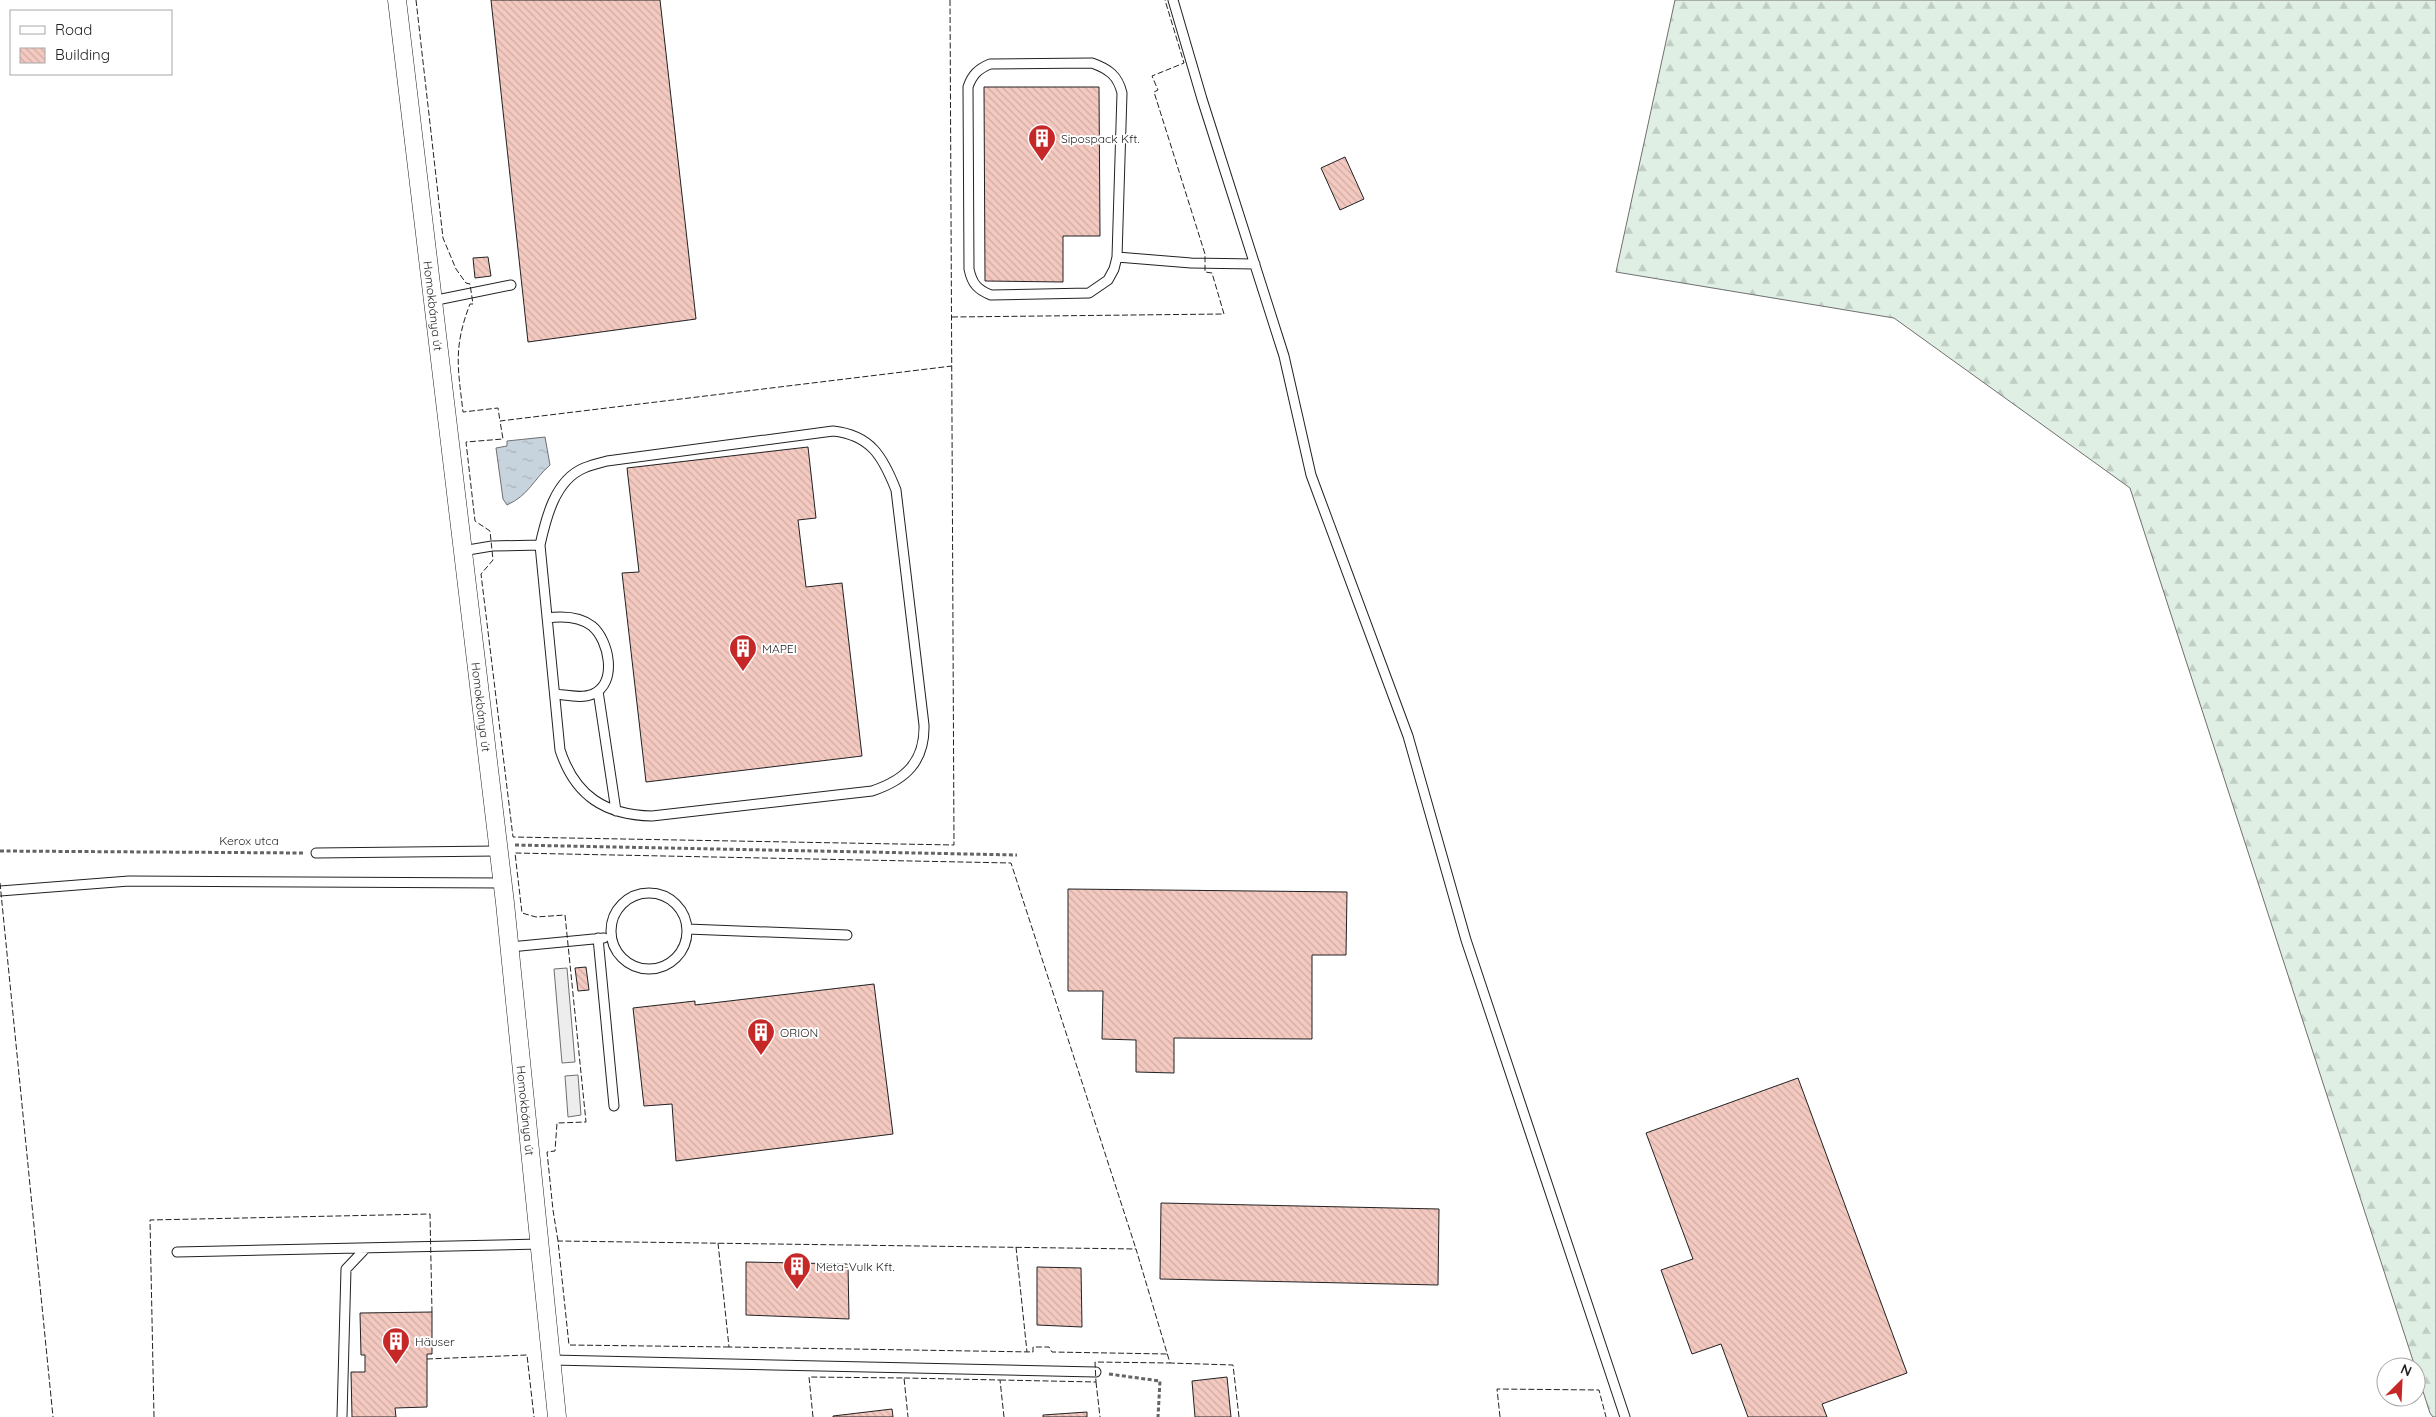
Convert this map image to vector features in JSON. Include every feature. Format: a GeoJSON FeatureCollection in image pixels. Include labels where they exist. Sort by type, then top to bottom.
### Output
{"type":"FeatureCollection","features":[{"type":"Feature","properties":{"kind":"street","name":"Homokbánya út"},"geometry":{"type":"LineString","coordinates":[[397,0],[510,947],[557,1417]]}},
{"type":"Feature","properties":{"kind":"lane"},"geometry":{"type":"LineString","coordinates":[[1173,0],[1202,99],[1284,356],[1312,475],[1408,736],[1466,940],[1625,1417]]}},
{"type":"Feature","properties":{"kind":"lane"},"geometry":{"type":"LineString","coordinates":[[1092,63],[1108,70],[1116,77],[1122,94],[1117,257],[1114,269],[1108,280],[1089,293],[992,296],[974,285],[969,270],[968,88],[971,80],[982,67],[990,64],[1092,63]]}},
{"type":"Feature","properties":{"kind":"lane"},"geometry":{"type":"LineString","coordinates":[[1117,257],[1191,263],[1255,264]]}},
{"type":"Feature","properties":{"kind":"lane"},"geometry":{"type":"LineString","coordinates":[[432,301],[511,285]]}},
{"type":"Feature","properties":{"kind":"lane"},"geometry":{"type":"LineString","coordinates":[[833,431],[849,433],[876,450],[885,461],[896,490],[924,725],[920,755],[912,767],[891,785],[872,791],[652,816],[635,816],[616,811],[585,794],[566,768],[560,750],[540,545],[546,519],[558,494],[566,482],[583,468],[607,461],[833,431]]}},
{"type":"Feature","properties":{"kind":"lane"},"geometry":{"type":"LineString","coordinates":[[462,551],[492,546],[540,545]]}},
{"type":"Feature","properties":{"kind":"lane"},"geometry":{"type":"LineString","coordinates":[[547,618],[564,616],[591,625],[600,635],[609,669],[607,679],[598,691],[585,696],[555,694]]}},
{"type":"Feature","properties":{"kind":"lane"},"geometry":{"type":"LineString","coordinates":[[598,691],[616,811]]}},
{"type":"Feature","properties":{"kind":"lane"},"geometry":{"type":"LineString","coordinates":[[316,853],[497,848]]}},
{"type":"Feature","properties":{"kind":"lane"},"geometry":{"type":"LineString","coordinates":[[0,891],[129,881],[502,883]]}},
{"type":"Feature","properties":{"kind":"lane"},"geometry":{"type":"LineString","coordinates":[[654,892],[666,896],[676,903],[683,913],[687,929],[683,948],[676,958],[667,965],[655,969],[643,969],[622,958],[614,949],[610,937],[610,925],[617,909],[631,897],[642,893],[654,892]]}},
{"type":"Feature","properties":{"kind":"lane"},"geometry":{"type":"LineString","coordinates":[[687,929],[847,935]]}},
{"type":"Feature","properties":{"kind":"lane"},"geometry":{"type":"LineString","coordinates":[[510,947],[610,937]]}},
{"type":"Feature","properties":{"kind":"lane"},"geometry":{"type":"LineString","coordinates":[[598,938],[614,1106]]}},
{"type":"Feature","properties":{"kind":"lane"},"geometry":{"type":"LineString","coordinates":[[177,1252],[540,1244]]}},
{"type":"Feature","properties":{"kind":"lane"},"geometry":{"type":"LineString","coordinates":[[342,1417],[346,1269],[366,1248]]}},
{"type":"Feature","properties":{"kind":"lane"},"geometry":{"type":"LineString","coordinates":[[552,1360],[1096,1372]]}},
{"type":"Feature","properties":{"kind":"path"},"geometry":{"type":"LineString","coordinates":[[497,848],[1018,855]]}},
{"type":"Feature","properties":{"kind":"path","name":"Kerox utca"},"geometry":{"type":"LineString","coordinates":[[0,851],[316,853]]}},
{"type":"Feature","properties":{"kind":"path"},"geometry":{"type":"LineString","coordinates":[[1096,1372],[1160,1381],[1158,1417]]}},
{"type":"Feature","properties":{"kind":"green space"},"geometry":{"type":"Polygon","coordinates":[[[1675,0],[2436,0],[2436,1417],[2433,1417],[2430,1413],[2426,1401],[2426,1357],[2412,1357],[2130,488],[1894,318],[1616,272],[1675,0]]]}},
{"type":"Feature","properties":{"kind":"shaded area"},"geometry":{"type":"Polygon","coordinates":[[[567,968],[575,1062],[562,1063],[554,969],[567,968]]]}},
{"type":"Feature","properties":{"kind":"shaded area"},"geometry":{"type":"Polygon","coordinates":[[[578,1075],[581,1115],[568,1117],[565,1076],[578,1075]]]}},
{"type":"Feature","properties":{"kind":"water"},"geometry":{"type":"Polygon","coordinates":[[[545,437],[550,465],[521,497],[507,505],[503,499],[496,448],[507,446],[507,441],[545,437]]]}},
{"type":"Feature","properties":{"kind":"building"},"geometry":{"type":"Polygon","coordinates":[[[491,0],[660,0],[696,319],[528,342],[491,0]]]}},
{"type":"Feature","properties":{"kind":"building","name":"Sipospack Kft."},"geometry":{"type":"Polygon","coordinates":[[[984,87],[1099,87],[1100,236],[1063,236],[1063,282],[985,281],[984,87]]]}},
{"type":"Feature","properties":{"kind":"building"},"geometry":{"type":"Polygon","coordinates":[[[1345,157],[1364,199],[1340,210],[1321,168],[1345,157]]]}},
{"type":"Feature","properties":{"kind":"building"},"geometry":{"type":"Polygon","coordinates":[[[488,257],[491,276],[475,278],[473,258],[488,257]]]}},
{"type":"Feature","properties":{"kind":"building","name":"MAPEI"},"geometry":{"type":"Polygon","coordinates":[[[808,447],[816,518],[798,520],[806,587],[842,583],[862,756],[646,782],[622,573],[639,572],[627,468],[808,447]]]}},
{"type":"Feature","properties":{"kind":"building"},"geometry":{"type":"Polygon","coordinates":[[[1068,889],[1347,892],[1346,955],[1312,955],[1312,1039],[1174,1038],[1174,1073],[1136,1072],[1136,1040],[1102,1039],[1103,991],[1068,991],[1068,889]]]}},
{"type":"Feature","properties":{"kind":"building"},"geometry":{"type":"Polygon","coordinates":[[[586,967],[589,990],[578,991],[575,968],[586,967]]]}},
{"type":"Feature","properties":{"kind":"building","name":"ORION"},"geometry":{"type":"Polygon","coordinates":[[[874,984],[893,1134],[676,1161],[672,1104],[644,1106],[633,1008],[695,1001],[695,1005],[874,984]]]}},
{"type":"Feature","properties":{"kind":"building"},"geometry":{"type":"Polygon","coordinates":[[[1798,1078],[1907,1373],[1822,1404],[1827,1417],[1748,1417],[1721,1344],[1692,1354],[1661,1270],[1693,1259],[1646,1133],[1798,1078]]]}},
{"type":"Feature","properties":{"kind":"building"},"geometry":{"type":"Polygon","coordinates":[[[1161,1203],[1439,1209],[1438,1285],[1160,1279],[1161,1203]]]}},
{"type":"Feature","properties":{"kind":"building","name":"Meta-Vulk Kft."},"geometry":{"type":"Polygon","coordinates":[[[746,1262],[848,1264],[849,1319],[746,1315],[746,1262]]]}},
{"type":"Feature","properties":{"kind":"building"},"geometry":{"type":"Polygon","coordinates":[[[1037,1267],[1081,1268],[1082,1327],[1037,1325],[1037,1267]]]}},
{"type":"Feature","properties":{"kind":"building","name":"Häuser"},"geometry":{"type":"Polygon","coordinates":[[[432,1312],[432,1354],[427,1354],[427,1407],[395,1408],[396,1417],[352,1417],[351,1372],[365,1372],[365,1355],[361,1355],[360,1313],[432,1312]]]}},
{"type":"Feature","properties":{"kind":"building"},"geometry":{"type":"Polygon","coordinates":[[[1227,1377],[1231,1417],[1195,1417],[1192,1381],[1227,1377]]]}},
{"type":"Feature","properties":{"kind":"building"},"geometry":{"type":"Polygon","coordinates":[[[892,1409],[893,1417],[833,1417],[833,1416],[892,1409]]]}},
{"type":"Feature","properties":{"kind":"building"},"geometry":{"type":"Polygon","coordinates":[[[1087,1412],[1087,1417],[1043,1417],[1043,1415],[1087,1412]]]}},
{"type":"Feature","properties":{"kind":"fence"},"geometry":{"type":"LineString","coordinates":[[416,0],[443,238],[456,269],[466,283],[470,284],[473,304],[470,304],[459,346],[458,358],[463,412],[498,408],[500,421]]}},
{"type":"Feature","properties":{"kind":"fence"},"geometry":{"type":"LineString","coordinates":[[950,0],[954,845],[513,837],[481,574],[493,560],[490,531],[475,521],[466,442],[503,439],[500,421],[952,366]]}},
{"type":"Feature","properties":{"kind":"fence"},"geometry":{"type":"LineString","coordinates":[[952,317],[1224,314],[1212,273],[1205,272],[1205,254],[1154,92],[1158,90],[1152,76],[1184,63],[1165,0]]}},
{"type":"Feature","properties":{"kind":"fence"},"geometry":{"type":"LineString","coordinates":[[558,1241],[547,1152],[555,1151],[557,1123],[586,1122],[565,915],[536,917],[522,913],[515,853],[1011,863],[1136,1249]]}},
{"type":"Feature","properties":{"kind":"fence"},"geometry":{"type":"LineString","coordinates":[[0,883],[53,1417]]}},
{"type":"Feature","properties":{"kind":"fence"},"geometry":{"type":"LineString","coordinates":[[154,1417],[150,1220],[430,1214],[432,1312]]}},
{"type":"Feature","properties":{"kind":"fence"},"geometry":{"type":"LineString","coordinates":[[729,1347],[569,1345],[558,1241],[1136,1249],[1170,1363],[1233,1365],[1239,1417]]}},
{"type":"Feature","properties":{"kind":"fence"},"geometry":{"type":"LineString","coordinates":[[718,1243],[729,1347],[1033,1352],[1033,1347],[1049,1347],[1052,1352],[1167,1354]]}},
{"type":"Feature","properties":{"kind":"fence"},"geometry":{"type":"LineString","coordinates":[[1016,1247],[1027,1352]]}},
{"type":"Feature","properties":{"kind":"fence"},"geometry":{"type":"LineString","coordinates":[[427,1359],[527,1355],[534,1417]]}},
{"type":"Feature","properties":{"kind":"fence"},"geometry":{"type":"LineString","coordinates":[[1000,1380],[1096,1382],[1095,1362],[1170,1363]]}},
{"type":"Feature","properties":{"kind":"fence"},"geometry":{"type":"LineString","coordinates":[[813,1417],[809,1377],[904,1378],[908,1417]]}},
{"type":"Feature","properties":{"kind":"fence"},"geometry":{"type":"LineString","coordinates":[[904,1378],[1000,1380],[1004,1417]]}},
{"type":"Feature","properties":{"kind":"fence"},"geometry":{"type":"LineString","coordinates":[[1096,1382],[1100,1417]]}},
{"type":"Feature","properties":{"kind":"fence"},"geometry":{"type":"LineString","coordinates":[[1500,1417],[1497,1389],[1599,1390],[1606,1417]]}},
{"type":"Feature","properties":{"kind":"place","name":"Sipospack Kft."},"geometry":{"type":"Point","coordinates":[1042,162]}},
{"type":"Feature","properties":{"kind":"place","name":"MAPEI"},"geometry":{"type":"Point","coordinates":[743,672]}},
{"type":"Feature","properties":{"kind":"place","name":"ORION"},"geometry":{"type":"Point","coordinates":[761,1056]}},
{"type":"Feature","properties":{"kind":"place","name":"Meta-Vulk Kft."},"geometry":{"type":"Point","coordinates":[797,1290]}},
{"type":"Feature","properties":{"kind":"place","name":"Häuser"},"geometry":{"type":"Point","coordinates":[396,1365]}}]}
